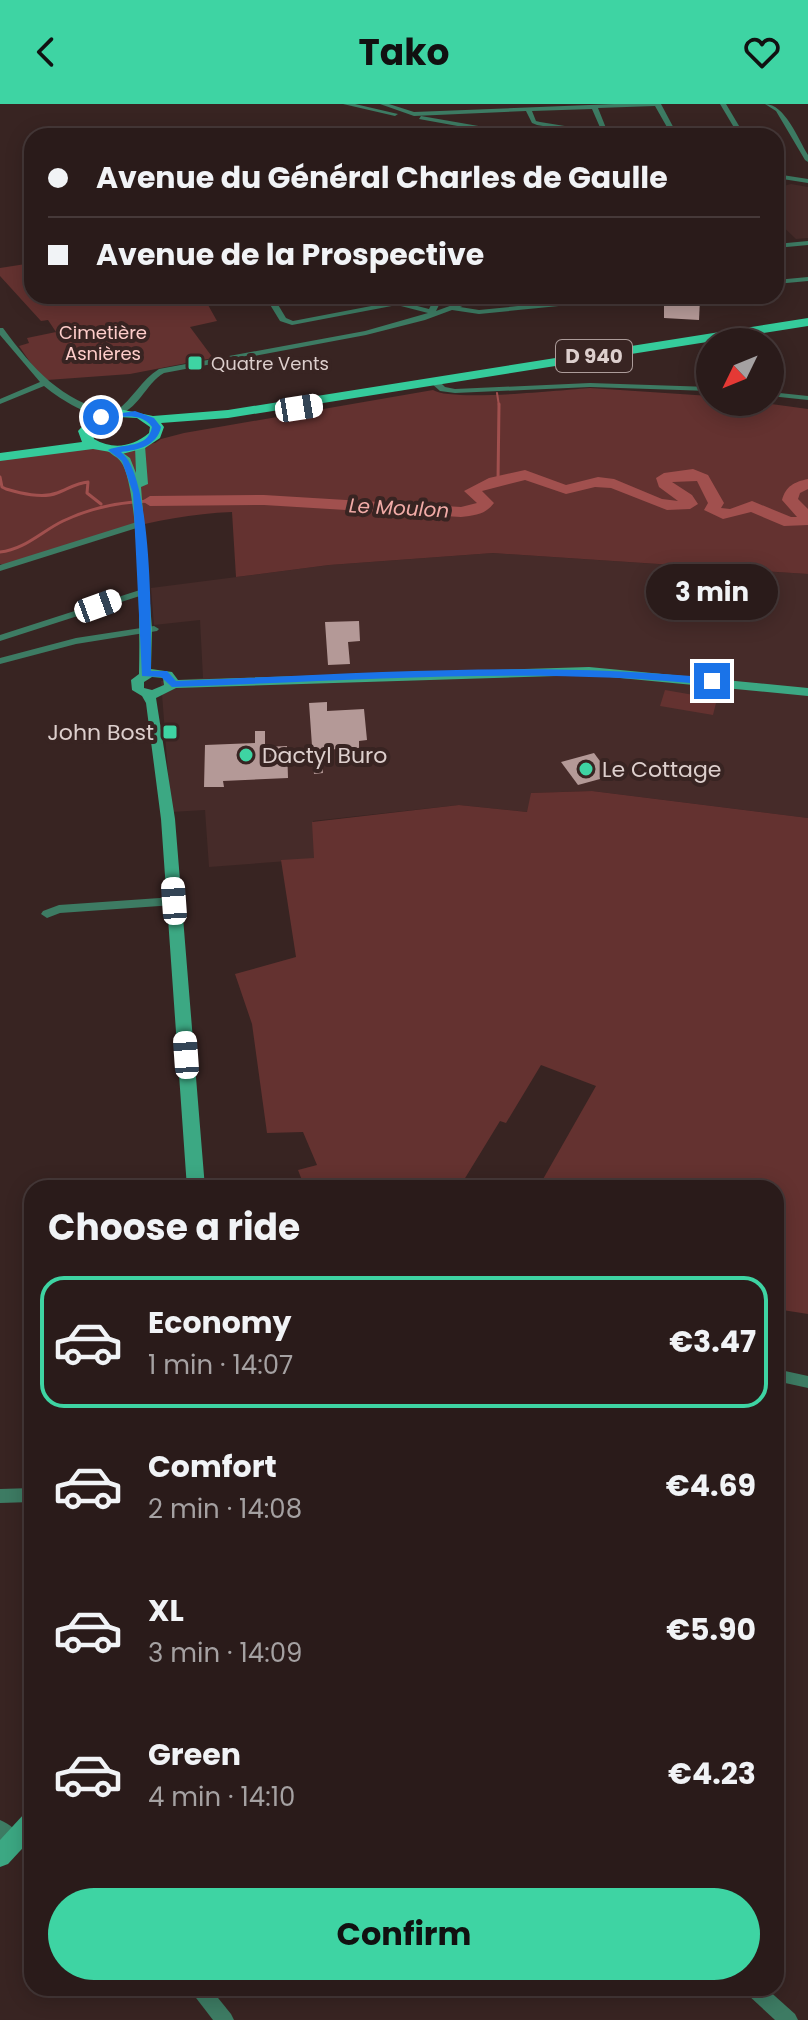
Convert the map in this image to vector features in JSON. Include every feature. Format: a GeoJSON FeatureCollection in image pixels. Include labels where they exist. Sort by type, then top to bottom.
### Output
{"type":"FeatureCollection","features":[{"type":"Feature","properties":{"kind":"main road","name":"D 940"},"geometry":{"type":"LineString","coordinates":[[146,417],[205,417],[808,323]]}},
{"type":"Feature","properties":{"kind":"main road","name":"D 940"},"geometry":{"type":"LineString","coordinates":[[155,435],[436,383]]}},
{"type":"Feature","properties":{"kind":"main road"},"geometry":{"type":"LineString","coordinates":[[0,450],[67,439],[115,414],[146,417],[157,427],[155,435],[140,446],[112,450]]}},
{"type":"Feature","properties":{"kind":"main road"},"geometry":{"type":"LineString","coordinates":[[87,428],[88,441],[93,445]]}},
{"type":"Feature","properties":{"kind":"main road"},"geometry":{"type":"LineString","coordinates":[[0,457],[93,445],[112,450],[126,460],[140,492]]}},
{"type":"Feature","properties":{"kind":"main road"},"geometry":{"type":"LineString","coordinates":[[140,446],[140,492],[152,673]]}},
{"type":"Feature","properties":{"kind":"main road"},"geometry":{"type":"LineString","coordinates":[[142,508],[143,592],[150,629]]}},
{"type":"Feature","properties":{"kind":"main road"},"geometry":{"type":"LineString","coordinates":[[195,1180],[159,702],[161,690],[170,678],[152,673],[135,684],[138,690],[161,690],[589,671],[808,692]]}},
{"type":"Feature","properties":{"kind":"main road"},"geometry":{"type":"LineString","coordinates":[[5,1842],[24,1828]]}},
{"type":"Feature","properties":{"kind":"street"},"geometry":{"type":"LineString","coordinates":[[346,104],[475,128]]}},
{"type":"Feature","properties":{"kind":"street"},"geometry":{"type":"LineString","coordinates":[[383,104],[414,114],[539,106],[658,104],[671,128]]}},
{"type":"Feature","properties":{"kind":"street"},"geometry":{"type":"LineString","coordinates":[[461,104],[469,127]]}},
{"type":"Feature","properties":{"kind":"street"},"geometry":{"type":"LineString","coordinates":[[723,104],[737,128]]}},
{"type":"Feature","properties":{"kind":"street"},"geometry":{"type":"LineString","coordinates":[[768,104],[779,106],[808,160]]}},
{"type":"Feature","properties":{"kind":"street"},"geometry":{"type":"LineString","coordinates":[[594,107],[606,128]]}},
{"type":"Feature","properties":{"kind":"street"},"geometry":{"type":"LineString","coordinates":[[528,109],[534,122],[565,128]]}},
{"type":"Feature","properties":{"kind":"street"},"geometry":{"type":"LineString","coordinates":[[784,177],[808,181]]}},
{"type":"Feature","properties":{"kind":"street"},"geometry":{"type":"LineString","coordinates":[[784,245],[808,243]]}},
{"type":"Feature","properties":{"kind":"street"},"geometry":{"type":"LineString","coordinates":[[784,281],[808,279]]}},
{"type":"Feature","properties":{"kind":"street"},"geometry":{"type":"LineString","coordinates":[[274,304],[283,319],[292,323],[392,304]]}},
{"type":"Feature","properties":{"kind":"street"},"geometry":{"type":"LineString","coordinates":[[401,304],[434,312]]}},
{"type":"Feature","properties":{"kind":"street"},"geometry":{"type":"LineString","coordinates":[[434,304],[434,312]]}},
{"type":"Feature","properties":{"kind":"street"},"geometry":{"type":"LineString","coordinates":[[0,330],[42,384],[81,408],[115,414],[136,400],[150,375],[343,338],[463,304]]}},
{"type":"Feature","properties":{"kind":"street"},"geometry":{"type":"LineString","coordinates":[[452,308],[479,312],[560,304]]}},
{"type":"Feature","properties":{"kind":"street"},"geometry":{"type":"LineString","coordinates":[[147,385],[181,368]]}},
{"type":"Feature","properties":{"kind":"street"},"geometry":{"type":"LineString","coordinates":[[436,383],[455,391],[543,386],[696,389]]}},
{"type":"Feature","properties":{"kind":"street"},"geometry":{"type":"LineString","coordinates":[[0,402],[42,384]]}},
{"type":"Feature","properties":{"kind":"street"},"geometry":{"type":"LineString","coordinates":[[784,395],[808,398]]}},
{"type":"Feature","properties":{"kind":"street"},"geometry":{"type":"LineString","coordinates":[[136,400],[146,417]]}},
{"type":"Feature","properties":{"kind":"street"},"geometry":{"type":"LineString","coordinates":[[81,408],[87,428]]}},
{"type":"Feature","properties":{"kind":"street"},"geometry":{"type":"LineString","coordinates":[[0,568],[140,524]]}},
{"type":"Feature","properties":{"kind":"street"},"geometry":{"type":"LineString","coordinates":[[0,638],[143,592]]}},
{"type":"Feature","properties":{"kind":"street"},"geometry":{"type":"LineString","coordinates":[[0,661],[76,641],[150,629]]}},
{"type":"Feature","properties":{"kind":"street"},"geometry":{"type":"LineString","coordinates":[[47,914],[59,909],[174,901]]}},
{"type":"Feature","properties":{"kind":"street"},"geometry":{"type":"LineString","coordinates":[[784,1377],[808,1382]]}},
{"type":"Feature","properties":{"kind":"street"},"geometry":{"type":"LineString","coordinates":[[0,1496],[24,1495]]}},
{"type":"Feature","properties":{"kind":"street"},"geometry":{"type":"LineString","coordinates":[[206,1996],[225,2020]]}},
{"type":"Feature","properties":{"kind":"street"},"geometry":{"type":"LineString","coordinates":[[762,1996],[789,2020]]}},
{"type":"Feature","properties":{"kind":"shaded area"},"geometry":{"type":"Polygon","coordinates":[[[784,186],[808,187],[808,238],[796,239],[784,228],[784,186]]]}},
{"type":"Feature","properties":{"kind":"shaded area"},"geometry":{"type":"Polygon","coordinates":[[[493,553],[808,574],[808,818],[592,791],[532,793],[528,812],[459,805],[313,821],[315,859],[209,867],[205,810],[171,812],[161,681],[203,678],[200,620],[154,625],[151,588],[329,565],[493,553]]]}},
{"type":"Feature","properties":{"kind":"green space","name":"Cimetière Asnières"},"geometry":{"type":"Polygon","coordinates":[[[24,264],[24,302],[0,276],[0,268],[24,264]]]}},
{"type":"Feature","properties":{"kind":"green space","name":"Cimetière Asnières"},"geometry":{"type":"Polygon","coordinates":[[[26,304],[207,304],[217,321],[190,327],[213,358],[130,374],[47,380],[37,372],[19,346],[29,343],[27,338],[56,332],[48,320],[41,321],[26,304]]]}},
{"type":"Feature","properties":{"kind":"green space"},"geometry":{"type":"Polygon","coordinates":[[[590,388],[696,395],[696,416],[784,416],[784,406],[808,409],[808,574],[493,553],[329,565],[236,577],[232,512],[146,524],[7,566],[0,564],[0,457],[93,445],[104,449],[155,443],[184,433],[433,390],[461,395],[590,388]]]}},
{"type":"Feature","properties":{"kind":"green space"},"geometry":{"type":"Polygon","coordinates":[[[665,690],[717,699],[713,715],[660,706],[665,690]]]}},
{"type":"Feature","properties":{"kind":"green space"},"geometry":{"type":"Polygon","coordinates":[[[592,791],[808,818],[808,1314],[784,1310],[784,1180],[543,1180],[596,1086],[541,1065],[506,1123],[500,1121],[464,1180],[302,1180],[298,1170],[317,1165],[303,1132],[267,1133],[252,1024],[235,974],[296,957],[281,860],[314,858],[312,822],[459,805],[527,812],[531,793],[592,791]]]}},
{"type":"Feature","properties":{"kind":"building"},"geometry":{"type":"Polygon","coordinates":[[[664,304],[700,304],[699,320],[664,318],[664,304]]]}},
{"type":"Feature","properties":{"kind":"building"},"geometry":{"type":"Polygon","coordinates":[[[359,621],[360,641],[348,642],[350,664],[328,665],[325,622],[359,621]]]}},
{"type":"Feature","properties":{"kind":"building"},"geometry":{"type":"Polygon","coordinates":[[[327,702],[327,711],[364,709],[367,740],[359,741],[359,748],[321,750],[323,773],[314,774],[309,703],[327,702]]]}},
{"type":"Feature","properties":{"kind":"building","name":"Dactyl Buro"},"geometry":{"type":"Polygon","coordinates":[[[255,731],[265,731],[265,747],[287,746],[288,778],[223,781],[224,787],[204,787],[205,745],[255,743],[255,731]]]}},
{"type":"Feature","properties":{"kind":"building","name":"Le Cottage"},"geometry":{"type":"Polygon","coordinates":[[[594,753],[611,776],[578,785],[561,762],[594,753]]]}},
{"type":"Feature","properties":{"kind":"waterway"},"geometry":{"type":"LineString","coordinates":[[497,393],[499,406]]}},
{"type":"Feature","properties":{"kind":"waterway"},"geometry":{"type":"LineString","coordinates":[[498,481],[499,406]]}},
{"type":"Feature","properties":{"kind":"waterway","name":"Le Moulon"},"geometry":{"type":"LineString","coordinates":[[150,501],[264,500],[461,512],[480,509],[486,503],[472,491],[477,488],[525,475],[566,489],[598,482],[614,484],[657,502],[678,506],[690,504],[687,498],[664,484],[664,478],[693,474],[703,478],[716,503],[712,510],[718,513],[728,514],[752,506],[778,519],[798,522],[806,521],[790,500],[791,496],[796,489],[808,484]]}},
{"type":"Feature","properties":{"kind":"waterway"},"geometry":{"type":"LineString","coordinates":[[0,477],[2,487],[6,489],[38,495],[51,495],[88,482],[87,493],[101,504]]}},
{"type":"Feature","properties":{"kind":"waterway","name":"Le Moulon"},"geometry":{"type":"LineString","coordinates":[[0,552],[17,548],[63,521],[94,509],[150,501]]}},
{"type":"Feature","properties":{"kind":"place","name":"Quatre Vents"},"geometry":{"type":"Point","coordinates":[195,363]}},
{"type":"Feature","properties":{"kind":"place","name":"John Bost"},"geometry":{"type":"Point","coordinates":[170,732]}},
{"type":"Feature","properties":{"kind":"place","name":"Dactyl Buro"},"geometry":{"type":"Point","coordinates":[246,755]}},
{"type":"Feature","properties":{"kind":"place","name":"Le Cottage"},"geometry":{"type":"Point","coordinates":[586,769]}},
{"type":"Feature","properties":{"kind":"route"},"geometry":{"type":"LineString","coordinates":[[101,417],[119,413],[142,415],[157,427],[155,435],[148,442],[112,450],[126,460],[137,493],[146,629],[145,674],[163,674],[170,678],[172,684],[535,671],[645,674],[712,681]]}}]}
